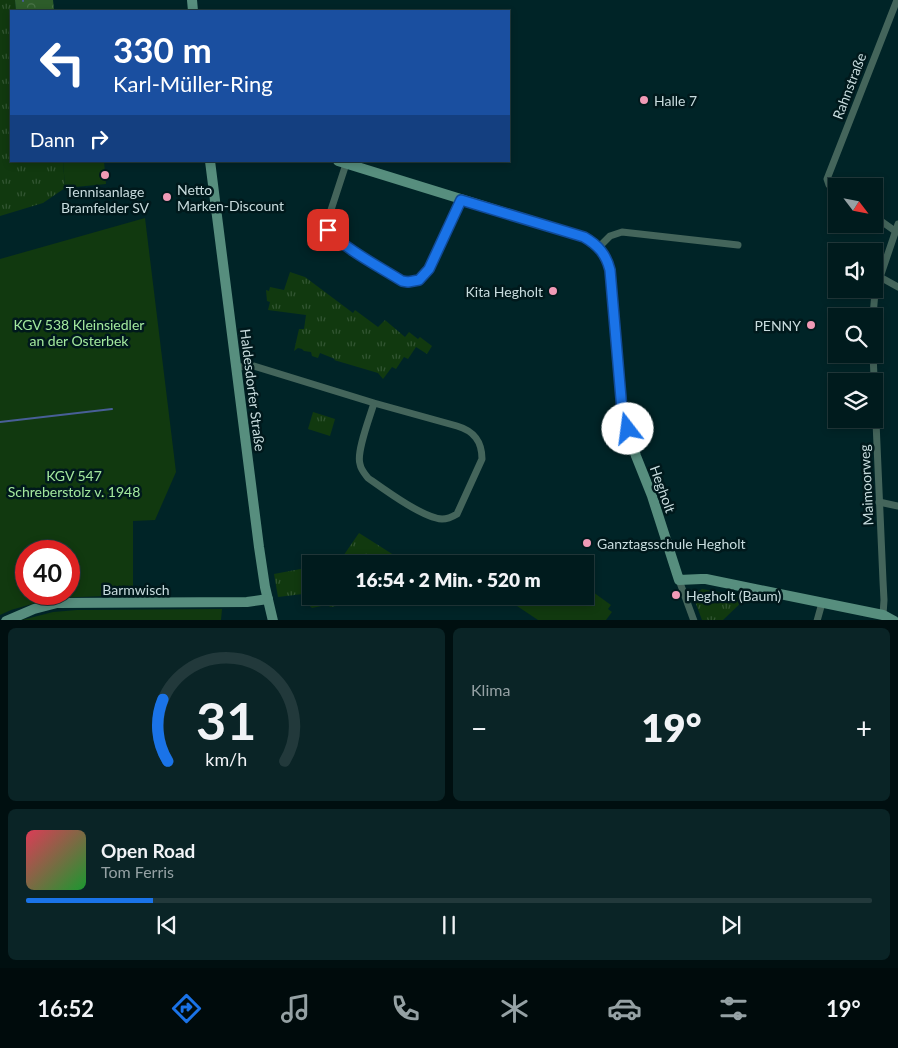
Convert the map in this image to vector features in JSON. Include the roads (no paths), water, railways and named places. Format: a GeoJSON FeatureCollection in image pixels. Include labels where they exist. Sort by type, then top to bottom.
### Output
{"type":"FeatureCollection","features":[{"type":"Feature","properties":{"kind":"street","name":"Rahnstraße"},"geometry":{"type":"LineString","coordinates":[[828,183],[827,179],[897,0]]}},
{"type":"Feature","properties":{"kind":"street","name":"Haldesdorfer Straße"},"geometry":{"type":"LineString","coordinates":[[210,162],[259,546],[273,620]]}},
{"type":"Feature","properties":{"kind":"street"},"geometry":{"type":"LineString","coordinates":[[461,200],[429,269],[419,280],[402,281],[336,238],[328,230],[330,213],[342,163],[584,237],[599,247],[610,236],[622,232],[738,245]]}},
{"type":"Feature","properties":{"kind":"street"},"geometry":{"type":"LineString","coordinates":[[883,220],[896,227],[883,268]]}},
{"type":"Feature","properties":{"kind":"street","name":"Hegholt"},"geometry":{"type":"LineString","coordinates":[[599,247],[606,258],[610,270],[622,410],[636,456],[652,496],[694,620]]}},
{"type":"Feature","properties":{"kind":"street"},"geometry":{"type":"LineString","coordinates":[[883,278],[898,286]]}},
{"type":"Feature","properties":{"kind":"street","name":"Maimoorweg"},"geometry":{"type":"LineString","coordinates":[[873,363],[884,600],[883,616]]}},
{"type":"Feature","properties":{"kind":"street"},"geometry":{"type":"LineString","coordinates":[[236,367],[254,366],[374,403],[464,428],[475,435],[482,449],[482,459],[457,514],[443,519],[428,516],[368,478],[362,470],[359,462],[361,447],[374,403]]}},
{"type":"Feature","properties":{"kind":"street"},"geometry":{"type":"LineString","coordinates":[[879,502],[898,506]]}},
{"type":"Feature","properties":{"kind":"street"},"geometry":{"type":"LineString","coordinates":[[679,580],[701,578],[883,616],[894,620]]}},
{"type":"Feature","properties":{"kind":"street","name":"Barmwisch"},"geometry":{"type":"LineString","coordinates":[[6,620],[34,609],[57,603],[246,602],[268,599]]}},
{"type":"Feature","properties":{"kind":"street"},"geometry":{"type":"LineString","coordinates":[[817,620],[822,603]]}},
{"type":"Feature","properties":{"kind":"waterway"},"geometry":{"type":"LineString","coordinates":[[0,422],[112,409]]}},
{"type":"Feature","properties":{"kind":"place","name":"Halle 7"},"geometry":{"type":"Point","coordinates":[644,100]}},
{"type":"Feature","properties":{"kind":"place","name":"Tennisanlage Bramfelder SV"},"geometry":{"type":"Point","coordinates":[105,175]}},
{"type":"Feature","properties":{"kind":"place","name":"Netto Marken-Discount"},"geometry":{"type":"Point","coordinates":[167,197]}},
{"type":"Feature","properties":{"kind":"place","name":"Kita Hegholt"},"geometry":{"type":"Point","coordinates":[553,291]}},
{"type":"Feature","properties":{"kind":"place","name":"PENNY"},"geometry":{"type":"Point","coordinates":[811,325]}},
{"type":"Feature","properties":{"kind":"place","name":"Ganztagsschule Hegholt"},"geometry":{"type":"Point","coordinates":[587,543]}},
{"type":"Feature","properties":{"kind":"place","name":"Hegholt (Baum)"},"geometry":{"type":"Point","coordinates":[676,595]}},
{"type":"Feature","properties":{"kind":"park label","name":"KGV 538 Kleinsiedler an der Osterbek"},"geometry":{"type":"Point","coordinates":[79,332]}},
{"type":"Feature","properties":{"kind":"park label","name":"KGV 547 Schreberstolz v. 1948"},"geometry":{"type":"Point","coordinates":[74,484]}}]}
